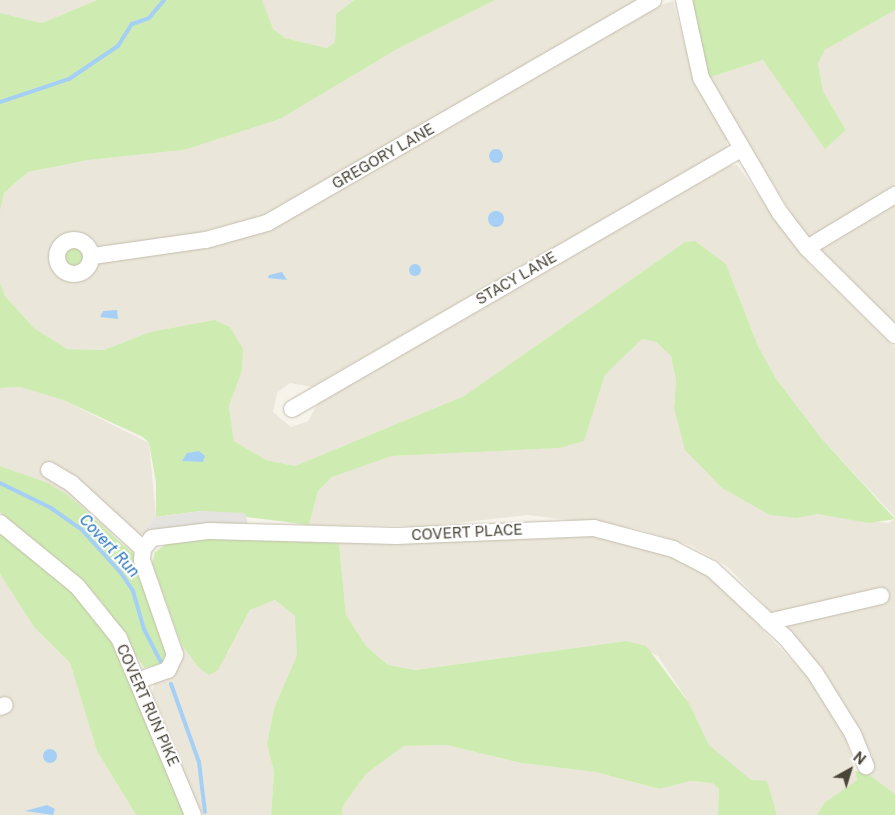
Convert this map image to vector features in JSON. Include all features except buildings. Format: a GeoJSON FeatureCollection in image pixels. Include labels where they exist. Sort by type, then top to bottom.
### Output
{"type":"FeatureCollection","features":[{"type":"Feature","properties":{"kind":"street","name":"GREGORY LANE"},"geometry":{"type":"LineString","coordinates":[[93,256],[206,240],[267,223],[653,0]]}},
{"type":"Feature","properties":{"kind":"street"},"geometry":{"type":"LineString","coordinates":[[684,0],[701,78],[741,149],[807,248],[895,335]]}},
{"type":"Feature","properties":{"kind":"street","name":"STACY LANE"},"geometry":{"type":"LineString","coordinates":[[292,408],[741,149]]}},
{"type":"Feature","properties":{"kind":"street"},"geometry":{"type":"LineString","coordinates":[[807,248],[895,195]]}},
{"type":"Feature","properties":{"kind":"street"},"geometry":{"type":"LineString","coordinates":[[49,470],[71,483],[143,549],[146,573],[176,655],[168,670],[140,680]]}},
{"type":"Feature","properties":{"kind":"street","name":"COVERT RUN PIKE"},"geometry":{"type":"LineString","coordinates":[[0,523],[59,570],[100,611],[140,680],[193,815]]}},
{"type":"Feature","properties":{"kind":"street","name":"COVERT PLACE"},"geometry":{"type":"LineString","coordinates":[[143,549],[152,538],[208,530],[396,536],[594,528],[660,544],[702,562],[768,622],[838,707],[866,767]]}},
{"type":"Feature","properties":{"kind":"street"},"geometry":{"type":"LineString","coordinates":[[768,622],[881,596]]}},
{"type":"Feature","properties":{"kind":"shaded area"},"geometry":{"type":"Polygon","coordinates":[[[0,0],[97,0],[42,23],[0,13],[0,0]]]}},
{"type":"Feature","properties":{"kind":"shaded area"},"geometry":{"type":"Polygon","coordinates":[[[262,0],[354,0],[336,14],[335,42],[327,48],[285,38],[272,29],[262,0]]]}},
{"type":"Feature","properties":{"kind":"shaded area"},"geometry":{"type":"Polygon","coordinates":[[[495,0],[640,0],[269,214],[167,241],[99,246],[82,234],[70,234],[53,245],[53,265],[60,274],[75,278],[99,263],[240,238],[642,12],[673,1],[694,79],[727,138],[727,148],[312,387],[290,383],[277,393],[273,412],[291,427],[308,421],[319,401],[728,166],[737,165],[805,259],[895,348],[895,517],[822,439],[777,380],[758,346],[726,264],[695,241],[685,242],[464,396],[295,466],[266,460],[234,441],[229,406],[241,370],[214,320],[150,332],[104,350],[67,349],[34,328],[5,296],[0,282],[0,212],[4,193],[28,172],[89,160],[184,150],[280,119],[399,48],[495,0]]]}},
{"type":"Feature","properties":{"kind":"shaded area"},"geometry":{"type":"Polygon","coordinates":[[[895,10],[895,325],[834,268],[801,229],[708,78],[763,60],[825,148],[846,130],[823,91],[818,63],[825,50],[895,10]]]}},
{"type":"Feature","properties":{"kind":"shaded area"},"geometry":{"type":"Polygon","coordinates":[[[642,339],[656,342],[671,356],[676,381],[674,408],[797,518],[818,514],[888,523],[895,519],[895,794],[867,773],[873,757],[843,704],[787,629],[728,567],[692,546],[639,529],[528,515],[432,526],[309,525],[318,491],[332,477],[392,456],[560,448],[584,441],[605,375],[642,339]]]}},
{"type":"Feature","properties":{"kind":"shaded area"},"geometry":{"type":"Polygon","coordinates":[[[20,387],[63,400],[149,443],[156,517],[142,533],[137,557],[117,537],[17,472],[0,466],[0,388],[20,387]]]}},
{"type":"Feature","properties":{"kind":"shaded area"},"geometry":{"type":"Polygon","coordinates":[[[201,511],[245,513],[251,537],[165,540],[156,547],[142,533],[156,517],[201,511]]]}},
{"type":"Feature","properties":{"kind":"shaded area"},"geometry":{"type":"Polygon","coordinates":[[[588,535],[690,561],[726,592],[809,678],[845,735],[857,780],[824,803],[817,815],[777,815],[751,781],[709,745],[689,703],[658,656],[626,641],[415,670],[388,665],[366,646],[346,615],[339,543],[588,535]]]}},
{"type":"Feature","properties":{"kind":"shaded area"},"geometry":{"type":"Polygon","coordinates":[[[0,574],[34,627],[70,663],[97,751],[136,815],[0,815],[0,574]]]}},
{"type":"Feature","properties":{"kind":"shaded area"},"geometry":{"type":"Polygon","coordinates":[[[275,600],[295,616],[299,633],[297,655],[274,708],[267,744],[274,772],[271,815],[201,815],[152,693],[154,684],[181,657],[181,644],[198,667],[228,652],[250,610],[275,600]]]}},
{"type":"Feature","properties":{"kind":"shaded area"},"geometry":{"type":"Polygon","coordinates":[[[446,745],[521,763],[595,772],[658,789],[691,781],[712,783],[719,789],[718,815],[342,815],[343,806],[366,774],[404,746],[446,745]]]}},
{"type":"Feature","properties":{"kind":"green space"},"geometry":{"type":"Polygon","coordinates":[[[97,0],[262,0],[273,29],[285,38],[327,48],[335,42],[336,14],[354,0],[495,0],[399,48],[280,119],[184,150],[89,160],[28,172],[4,193],[0,212],[0,13],[42,23],[97,0]]]}},
{"type":"Feature","properties":{"kind":"green space"},"geometry":{"type":"Polygon","coordinates":[[[691,0],[895,0],[895,10],[825,50],[818,63],[823,91],[846,130],[825,149],[763,60],[708,78],[691,0]]]}},
{"type":"Feature","properties":{"kind":"green space"},"geometry":{"type":"Polygon","coordinates":[[[695,241],[726,264],[758,346],[777,380],[822,439],[895,519],[869,523],[818,514],[797,518],[770,515],[722,488],[685,450],[674,408],[676,381],[671,356],[656,342],[642,339],[605,375],[584,441],[560,448],[392,456],[332,477],[318,491],[309,525],[201,511],[156,517],[156,482],[149,443],[143,437],[63,400],[20,387],[0,388],[0,282],[5,296],[34,328],[67,349],[104,350],[150,332],[214,320],[230,327],[243,349],[242,370],[229,406],[234,441],[266,460],[295,466],[464,396],[685,242],[695,241]]]}},
{"type":"Feature","properties":{"kind":"green space"},"geometry":{"type":"Polygon","coordinates":[[[74,245],[82,248],[85,256],[82,264],[74,267],[66,264],[63,256],[66,248],[74,245]]]}},
{"type":"Feature","properties":{"kind":"green space"},"geometry":{"type":"Polygon","coordinates":[[[0,466],[48,483],[69,496],[137,557],[170,651],[162,664],[144,668],[101,601],[0,512],[0,466]]]}},
{"type":"Feature","properties":{"kind":"green space"},"geometry":{"type":"Polygon","coordinates":[[[0,531],[87,605],[112,643],[159,746],[184,815],[136,815],[97,751],[70,663],[34,627],[0,574],[0,531]]]}},
{"type":"Feature","properties":{"kind":"green space"},"geometry":{"type":"Polygon","coordinates":[[[203,538],[339,543],[346,615],[366,646],[388,665],[415,670],[626,641],[646,646],[689,703],[709,745],[751,780],[767,781],[777,815],[718,815],[719,789],[712,783],[691,781],[659,789],[595,772],[521,763],[446,745],[404,746],[366,774],[343,806],[342,815],[271,815],[274,772],[267,744],[274,708],[297,655],[295,616],[275,600],[250,610],[218,670],[209,675],[198,667],[181,644],[152,563],[155,552],[171,541],[203,538]]]}},
{"type":"Feature","properties":{"kind":"green space"},"geometry":{"type":"Polygon","coordinates":[[[855,771],[867,773],[895,794],[895,815],[817,815],[824,803],[857,780],[855,771]]]}},
{"type":"Feature","properties":{"kind":"water"},"geometry":{"type":"Polygon","coordinates":[[[493,149],[499,149],[503,156],[499,163],[493,163],[489,159],[489,153],[493,149]]]}},
{"type":"Feature","properties":{"kind":"water"},"geometry":{"type":"Polygon","coordinates":[[[496,211],[504,219],[496,227],[488,219],[496,211]]]}},
{"type":"Feature","properties":{"kind":"water"},"geometry":{"type":"Polygon","coordinates":[[[413,264],[417,264],[421,270],[417,276],[413,276],[409,272],[409,268],[413,264]]]}},
{"type":"Feature","properties":{"kind":"water"},"geometry":{"type":"Polygon","coordinates":[[[282,272],[287,280],[268,278],[269,275],[282,272]]]}},
{"type":"Feature","properties":{"kind":"water"},"geometry":{"type":"Polygon","coordinates":[[[117,310],[118,319],[100,317],[103,311],[117,310]]]}},
{"type":"Feature","properties":{"kind":"water"},"geometry":{"type":"Polygon","coordinates":[[[199,451],[205,456],[203,462],[182,461],[187,453],[199,451]]]}},
{"type":"Feature","properties":{"kind":"water"},"geometry":{"type":"Polygon","coordinates":[[[50,749],[55,751],[57,756],[55,761],[50,763],[45,761],[43,756],[45,751],[50,749]]]}},
{"type":"Feature","properties":{"kind":"water"},"geometry":{"type":"Polygon","coordinates":[[[47,805],[55,809],[53,815],[25,811],[47,805]]]}},
{"type":"Feature","properties":{"kind":"waterway"},"geometry":{"type":"LineString","coordinates":[[0,102],[69,79],[118,46],[132,24],[149,18],[164,0]]}},
{"type":"Feature","properties":{"kind":"waterway","name":"Covert Run"},"geometry":{"type":"LineString","coordinates":[[0,483],[51,508],[82,530],[121,573],[133,591],[144,629],[160,661]]}},
{"type":"Feature","properties":{"kind":"waterway","name":"Covert Run"},"geometry":{"type":"LineString","coordinates":[[171,684],[199,762],[205,812]]}}]}
